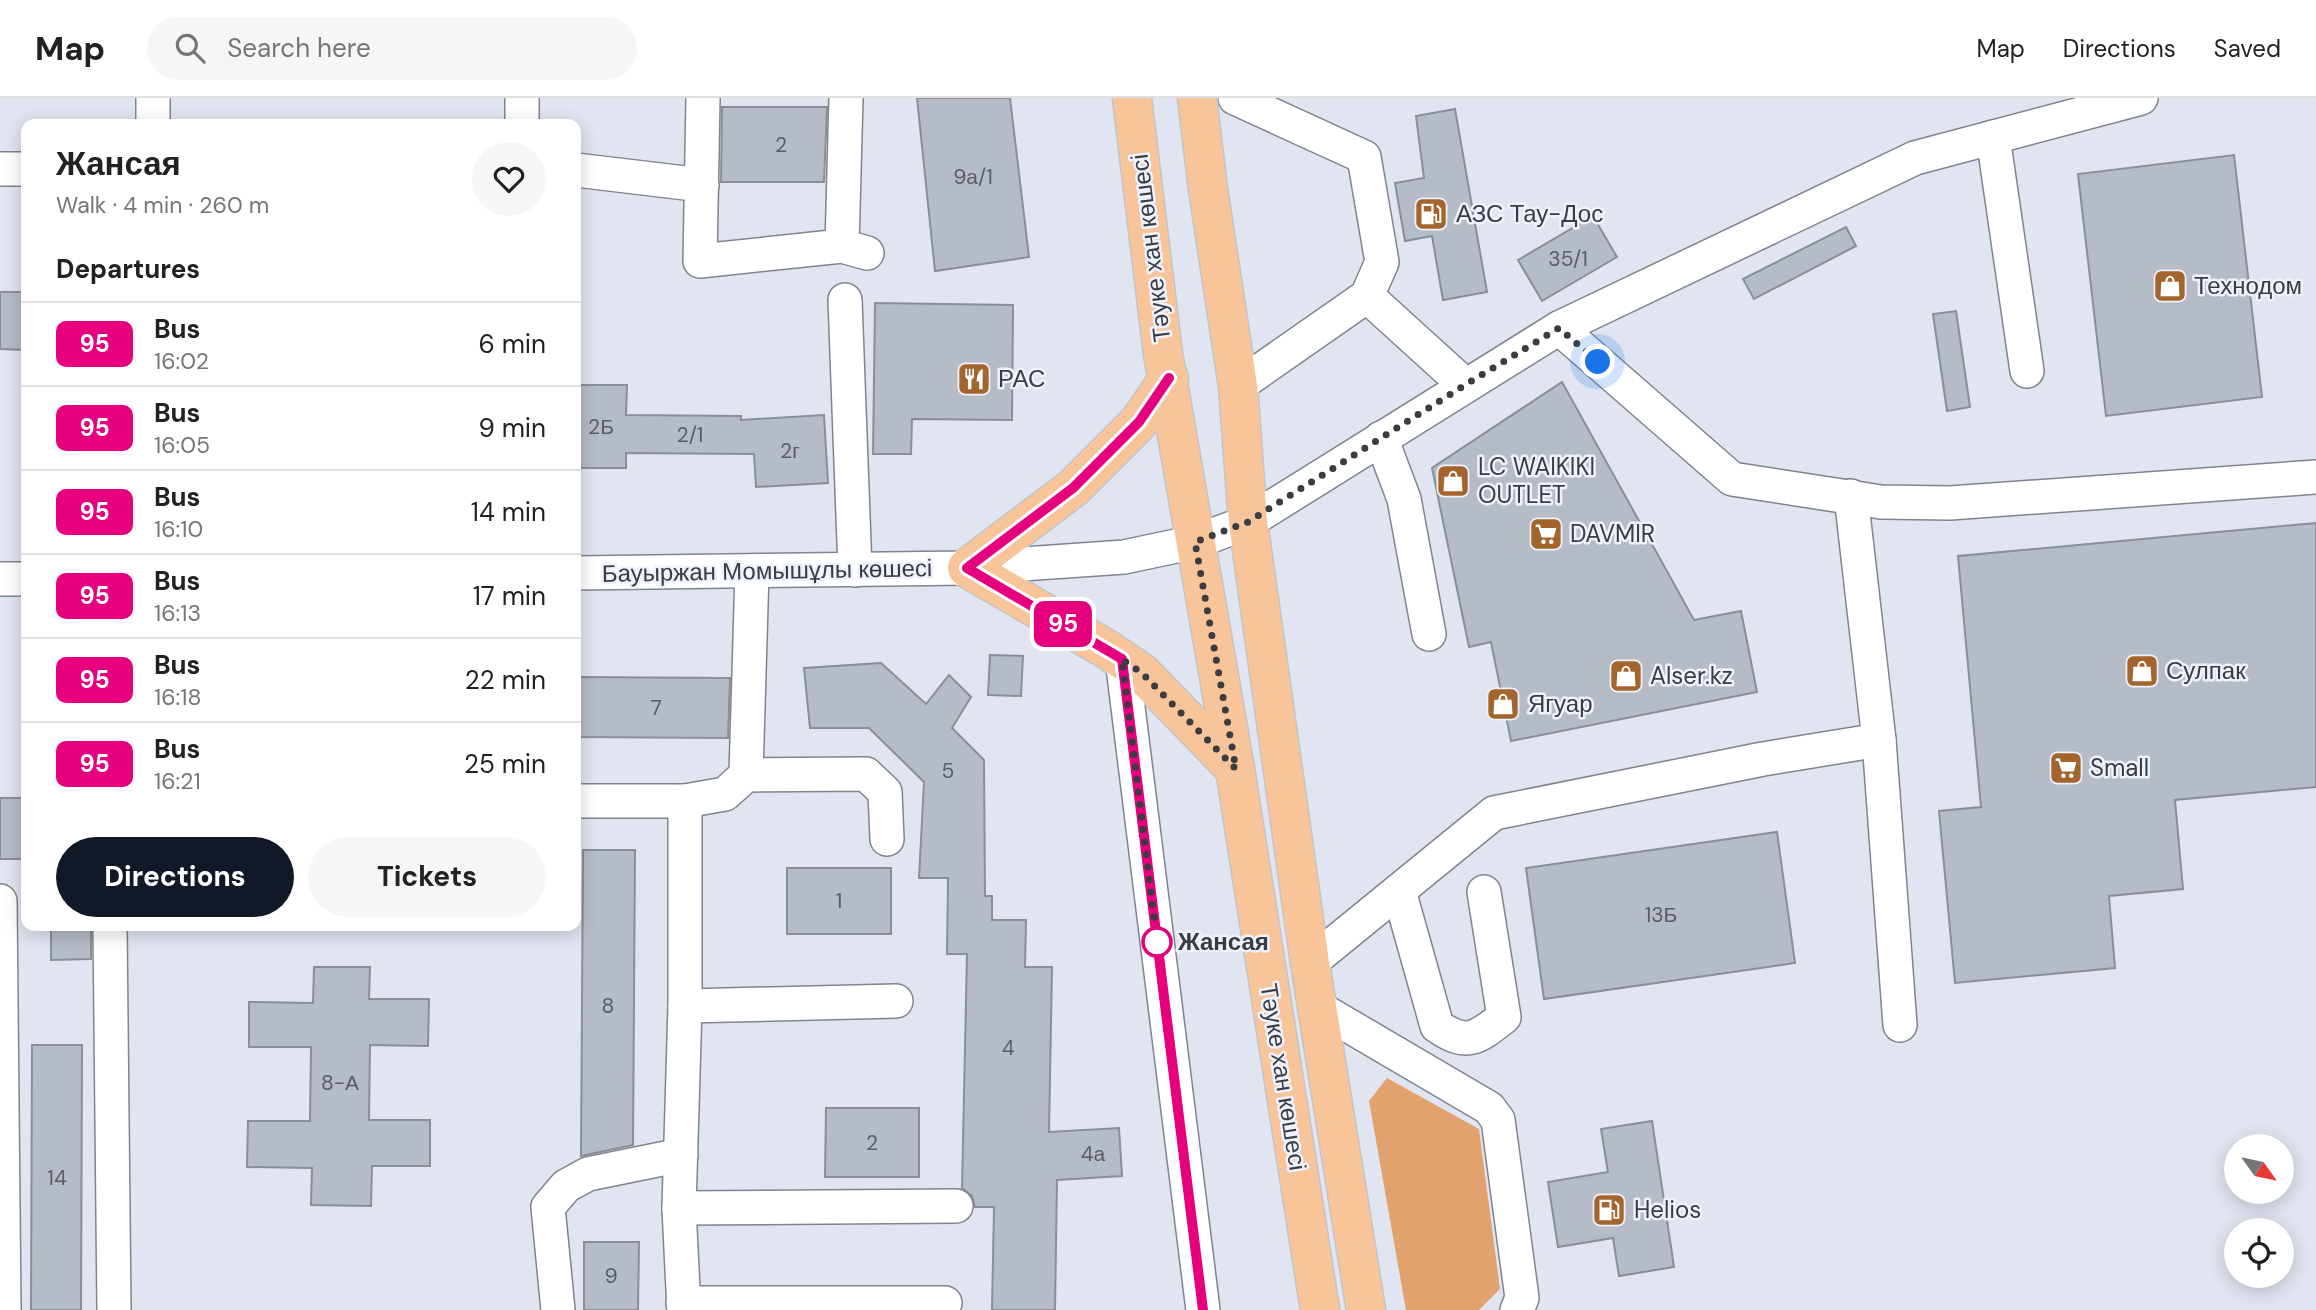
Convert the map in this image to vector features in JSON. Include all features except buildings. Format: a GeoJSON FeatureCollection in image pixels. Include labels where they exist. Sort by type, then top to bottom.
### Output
{"type":"FeatureCollection","features":[{"type":"Feature","properties":{"kind":"main road","name":"Тәуке хан көшесі"},"geometry":{"type":"LineString","coordinates":[[1132,98],[1163,354],[1236,769],[1320,1310]]}},
{"type":"Feature","properties":{"kind":"main road","name":"Тәуке хан көшесі"},"geometry":{"type":"LineString","coordinates":[[1197,98],[1238,386],[1248,522],[1310,964],[1366,1310]]}},
{"type":"Feature","properties":{"kind":"main road"},"geometry":{"type":"LineString","coordinates":[[1169,378],[1139,422],[1073,488],[967,568],[1142,673],[1236,769]]}},
{"type":"Feature","properties":{"kind":"street"},"geometry":{"type":"LineString","coordinates":[[153,98],[153,119]]}},
{"type":"Feature","properties":{"kind":"street"},"geometry":{"type":"LineString","coordinates":[[522,98],[522,119]]}},
{"type":"Feature","properties":{"kind":"street"},"geometry":{"type":"LineString","coordinates":[[703,98],[700,261],[855,249],[845,98]]}},
{"type":"Feature","properties":{"kind":"street"},"geometry":{"type":"LineString","coordinates":[[1235,98],[1364,158],[1382,262],[1367,296],[1238,386]]}},
{"type":"Feature","properties":{"kind":"street","name":"Бауыржан Момышұлы көшесі"},"geometry":{"type":"LineString","coordinates":[[581,573],[967,568],[1124,557],[1195,542],[1248,522],[1559,328],[1915,158],[1993,137],[2090,103],[2141,98]]}},
{"type":"Feature","properties":{"kind":"street"},"geometry":{"type":"LineString","coordinates":[[1993,137],[2027,371]]}},
{"type":"Feature","properties":{"kind":"street"},"geometry":{"type":"LineString","coordinates":[[0,169],[21,169]]}},
{"type":"Feature","properties":{"kind":"street"},"geometry":{"type":"LineString","coordinates":[[581,171],[702,184]]}},
{"type":"Feature","properties":{"kind":"street"},"geometry":{"type":"LineString","coordinates":[[1367,296],[1465,385]]}},
{"type":"Feature","properties":{"kind":"street"},"geometry":{"type":"LineString","coordinates":[[845,300],[855,570]]}},
{"type":"Feature","properties":{"kind":"street"},"geometry":{"type":"LineString","coordinates":[[1559,328],[1732,479],[1881,502],[1950,503],[2316,477]]}},
{"type":"Feature","properties":{"kind":"street"},"geometry":{"type":"LineString","coordinates":[[1381,438],[1404,499],[1429,634]]}},
{"type":"Feature","properties":{"kind":"street"},"geometry":{"type":"LineString","coordinates":[[1851,496],[1879,740],[1900,1025]]}},
{"type":"Feature","properties":{"kind":"street"},"geometry":{"type":"LineString","coordinates":[[746,775],[752,571]]}},
{"type":"Feature","properties":{"kind":"street"},"geometry":{"type":"LineString","coordinates":[[0,579],[21,579]]}},
{"type":"Feature","properties":{"kind":"street"},"geometry":{"type":"LineString","coordinates":[[1122,659],[1203,1310]]}},
{"type":"Feature","properties":{"kind":"street"},"geometry":{"type":"LineString","coordinates":[[1310,964],[1494,813],[1763,759],[1879,740]]}},
{"type":"Feature","properties":{"kind":"street"},"geometry":{"type":"LineString","coordinates":[[581,801],[685,801],[725,794],[746,775],[866,775],[885,792],[887,839]]}},
{"type":"Feature","properties":{"kind":"street"},"geometry":{"type":"LineString","coordinates":[[685,801],[685,1006],[679,1208],[683,1306],[945,1303]]}},
{"type":"Feature","properties":{"kind":"street"},"geometry":{"type":"LineString","coordinates":[[1399,891],[1437,1026],[1454,1038],[1471,1038],[1486,1031],[1504,1017],[1484,892]]}},
{"type":"Feature","properties":{"kind":"street"},"geometry":{"type":"LineString","coordinates":[[0,901],[4,1310]]}},
{"type":"Feature","properties":{"kind":"street"},"geometry":{"type":"LineString","coordinates":[[110,931],[114,1310]]}},
{"type":"Feature","properties":{"kind":"street"},"geometry":{"type":"LineString","coordinates":[[685,1006],[896,1001]]}},
{"type":"Feature","properties":{"kind":"street"},"geometry":{"type":"LineString","coordinates":[[1317,1007],[1489,1108],[1498,1120],[1522,1298],[1517,1310]]}},
{"type":"Feature","properties":{"kind":"street"},"geometry":{"type":"LineString","coordinates":[[558,1310],[548,1207],[566,1186],[589,1174],[681,1155]]}},
{"type":"Feature","properties":{"kind":"street"},"geometry":{"type":"LineString","coordinates":[[679,1208],[956,1206]]}},
{"type":"Feature","properties":{"kind":"shaded area"},"geometry":{"type":"Polygon","coordinates":[[[1387,1078],[1479,1129],[1500,1289],[1479,1310],[1406,1310],[1369,1101],[1387,1078]]]}},
{"type":"Feature","properties":{"kind":"bus line","name":"95"},"geometry":{"type":"LineString","coordinates":[[1169,378],[1139,422],[1073,488],[967,568],[1122,659],[1203,1310]]}},
{"type":"Feature","properties":{"kind":"place","name":"АЗС Тау-Дос"},"geometry":{"type":"Point","coordinates":[1431,214]}},
{"type":"Feature","properties":{"kind":"place","name":"Технодом"},"geometry":{"type":"Point","coordinates":[2170,286]}},
{"type":"Feature","properties":{"kind":"place","name":"РАС"},"geometry":{"type":"Point","coordinates":[974,379]}},
{"type":"Feature","properties":{"kind":"place","name":"LC WAIKIKI OUTLET"},"geometry":{"type":"Point","coordinates":[1453,481]}},
{"type":"Feature","properties":{"kind":"place","name":"DAVMIR"},"geometry":{"type":"Point","coordinates":[1546,534]}},
{"type":"Feature","properties":{"kind":"place","name":"Сулпак"},"geometry":{"type":"Point","coordinates":[2142,671]}},
{"type":"Feature","properties":{"kind":"place","name":"Alser.kz"},"geometry":{"type":"Point","coordinates":[1626,676]}},
{"type":"Feature","properties":{"kind":"place","name":"Ягуар"},"geometry":{"type":"Point","coordinates":[1503,704]}},
{"type":"Feature","properties":{"kind":"place","name":"Small"},"geometry":{"type":"Point","coordinates":[2066,768]}},
{"type":"Feature","properties":{"kind":"place","name":"Жансая"},"geometry":{"type":"Point","coordinates":[1157,942]}},
{"type":"Feature","properties":{"kind":"place","name":"Helios"},"geometry":{"type":"Point","coordinates":[1609,1210]}},
{"type":"Feature","properties":{"kind":"route"},"geometry":{"type":"LineString","coordinates":[[1157,942],[1122,659],[1142,673],[1236,769],[1195,542],[1248,522],[1559,328],[1598,362]]}}]}
